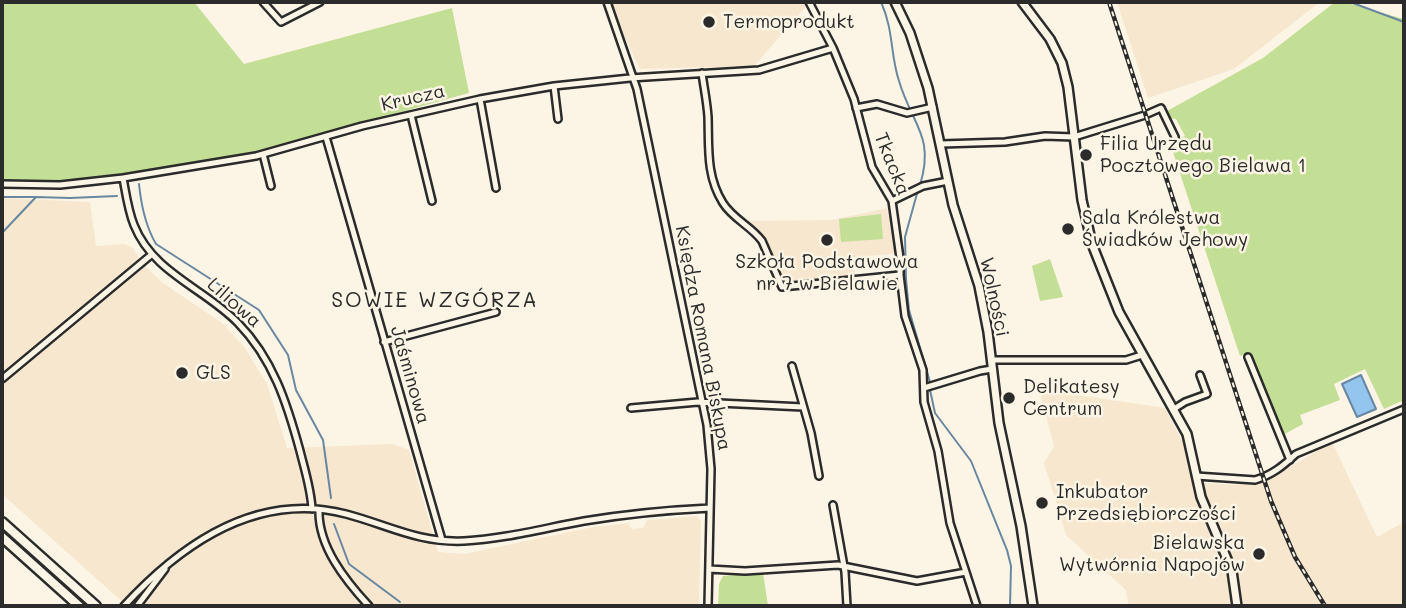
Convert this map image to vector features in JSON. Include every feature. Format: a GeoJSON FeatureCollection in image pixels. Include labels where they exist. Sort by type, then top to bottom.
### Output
{"type":"FeatureCollection","features":[{"type":"Feature","properties":{"kind":"main road"},"geometry":{"type":"LineString","coordinates":[[2,522],[96,606]]}},
{"type":"Feature","properties":{"kind":"main road"},"geometry":{"type":"LineString","coordinates":[[2,537],[79,606]]}},
{"type":"Feature","properties":{"kind":"street"},"geometry":{"type":"LineString","coordinates":[[263,2],[281,22],[320,2]]}},
{"type":"Feature","properties":{"kind":"street","name":"Księdza Romana Biskupa"},"geometry":{"type":"LineString","coordinates":[[607,2],[635,78],[703,402],[710,449],[708,606]]}},
{"type":"Feature","properties":{"kind":"street"},"geometry":{"type":"LineString","coordinates":[[810,4],[818,2]]}},
{"type":"Feature","properties":{"kind":"street","name":"Wolności"},"geometry":{"type":"LineString","coordinates":[[895,2],[918,55],[933,107],[948,181],[979,286],[999,423],[1021,526],[1033,606]]}},
{"type":"Feature","properties":{"kind":"street"},"geometry":{"type":"LineString","coordinates":[[1021,2],[1047,34],[1061,59],[1068,88],[1082,200],[1092,244],[1114,302],[1188,437],[1202,502],[1232,571],[1237,606]]}},
{"type":"Feature","properties":{"kind":"street","name":"Tkacka"},"geometry":{"type":"LineString","coordinates":[[810,4],[833,48],[856,108],[872,167],[892,201],[905,316],[923,370],[924,402],[938,452],[950,523],[977,606]]}},
{"type":"Feature","properties":{"kind":"street","name":"Krucza"},"geometry":{"type":"LineString","coordinates":[[2,184],[60,185],[124,178],[263,154],[480,99],[554,86],[758,70],[833,48]]}},
{"type":"Feature","properties":{"kind":"street"},"geometry":{"type":"LineString","coordinates":[[702,73],[711,178],[732,215],[758,235],[782,287],[900,275]]}},
{"type":"Feature","properties":{"kind":"street"},"geometry":{"type":"LineString","coordinates":[[554,86],[558,119]]}},
{"type":"Feature","properties":{"kind":"street"},"geometry":{"type":"LineString","coordinates":[[480,99],[496,188]]}},
{"type":"Feature","properties":{"kind":"street"},"geometry":{"type":"LineString","coordinates":[[856,108],[877,104],[906,113],[933,107]]}},
{"type":"Feature","properties":{"kind":"street"},"geometry":{"type":"LineString","coordinates":[[941,144],[1005,142],[1045,136],[1074,137],[1161,108],[1175,137]]}},
{"type":"Feature","properties":{"kind":"street"},"geometry":{"type":"LineString","coordinates":[[411,115],[432,201]]}},
{"type":"Feature","properties":{"kind":"street","name":"Jaśminowa"},"geometry":{"type":"LineString","coordinates":[[326,137],[442,540]]}},
{"type":"Feature","properties":{"kind":"street"},"geometry":{"type":"LineString","coordinates":[[263,154],[271,186]]}},
{"type":"Feature","properties":{"kind":"street","name":"Liliowa"},"geometry":{"type":"LineString","coordinates":[[124,178],[134,226],[151,255],[236,321],[267,360],[287,405],[310,492],[329,550],[342,573],[369,606]]}},
{"type":"Feature","properties":{"kind":"street"},"geometry":{"type":"LineString","coordinates":[[892,201],[923,186],[948,181]]}},
{"type":"Feature","properties":{"kind":"street"},"geometry":{"type":"LineString","coordinates":[[2,379],[151,255]]}},
{"type":"Feature","properties":{"kind":"street"},"geometry":{"type":"LineString","coordinates":[[384,342],[496,312]]}},
{"type":"Feature","properties":{"kind":"street"},"geometry":{"type":"LineString","coordinates":[[924,388],[992,365],[1126,360],[1142,355]]}},
{"type":"Feature","properties":{"kind":"street"},"geometry":{"type":"LineString","coordinates":[[1248,357],[1290,460]]}},
{"type":"Feature","properties":{"kind":"street"},"geometry":{"type":"LineString","coordinates":[[792,366],[819,476]]}},
{"type":"Feature","properties":{"kind":"street"},"geometry":{"type":"LineString","coordinates":[[1174,409],[1183,402],[1206,394],[1200,375]]}},
{"type":"Feature","properties":{"kind":"street"},"geometry":{"type":"LineString","coordinates":[[631,408],[703,402],[803,407]]}},
{"type":"Feature","properties":{"kind":"street"},"geometry":{"type":"LineString","coordinates":[[1196,476],[1255,480],[1269,475],[1296,454],[1404,409]]}},
{"type":"Feature","properties":{"kind":"street"},"geometry":{"type":"LineString","coordinates":[[833,505],[844,566],[847,606]]}},
{"type":"Feature","properties":{"kind":"street"},"geometry":{"type":"LineString","coordinates":[[124,606],[146,583],[200,539],[238,520],[280,510],[315,509],[352,515],[407,535],[442,540],[478,540],[602,518],[710,508]]}},
{"type":"Feature","properties":{"kind":"street"},"geometry":{"type":"LineString","coordinates":[[137,606],[167,566]]}},
{"type":"Feature","properties":{"kind":"street"},"geometry":{"type":"LineString","coordinates":[[709,569],[745,571],[844,566],[908,580],[966,572]]}},
{"type":"Feature","properties":{"kind":"shaded area"},"geometry":{"type":"Polygon","coordinates":[[[608,2],[809,3],[754,66],[640,69],[608,2]]]}},
{"type":"Feature","properties":{"kind":"shaded area"},"geometry":{"type":"Polygon","coordinates":[[[1117,2],[1320,2],[1234,69],[1148,98],[1117,2]]]}},
{"type":"Feature","properties":{"kind":"shaded area"},"geometry":{"type":"Polygon","coordinates":[[[2,198],[90,202],[96,246],[125,244],[133,248],[141,262],[163,283],[222,323],[245,348],[267,384],[287,448],[392,444],[409,450],[438,552],[464,554],[593,527],[628,523],[632,529],[643,528],[647,520],[696,516],[701,521],[699,606],[127,606],[2,494],[2,198]]]}},
{"type":"Feature","properties":{"kind":"shaded area","name":"Szkoła Podstawowa nr 7 w Bielawie"},"geometry":{"type":"Polygon","coordinates":[[[887,208],[895,254],[853,257],[855,277],[784,285],[768,249],[749,221],[831,220],[887,208]]]}},
{"type":"Feature","properties":{"kind":"shaded area"},"geometry":{"type":"Polygon","coordinates":[[[1039,389],[1165,408],[1204,483],[1235,485],[1290,467],[1332,442],[1377,537],[1404,522],[1404,606],[1129,606],[1126,590],[1066,535],[1044,463],[1054,446],[1039,389]]]}},
{"type":"Feature","properties":{"kind":"green space"},"geometry":{"type":"Polygon","coordinates":[[[2,2],[194,2],[244,64],[452,8],[469,93],[253,153],[68,183],[2,180],[2,2]]]}},
{"type":"Feature","properties":{"kind":"green space"},"geometry":{"type":"Polygon","coordinates":[[[1335,2],[1344,2],[1404,19],[1404,400],[1384,409],[1365,369],[1334,384],[1340,400],[1300,415],[1303,424],[1283,435],[1250,353],[1240,356],[1170,143],[1185,136],[1176,119],[1170,118],[1167,111],[1263,58],[1335,2]]]}},
{"type":"Feature","properties":{"kind":"green space"},"geometry":{"type":"Polygon","coordinates":[[[881,214],[883,239],[841,242],[839,219],[881,214]]]}},
{"type":"Feature","properties":{"kind":"green space"},"geometry":{"type":"Polygon","coordinates":[[[1050,259],[1063,297],[1040,301],[1032,266],[1050,259]]]}},
{"type":"Feature","properties":{"kind":"green space"},"geometry":{"type":"Polygon","coordinates":[[[763,573],[768,606],[718,606],[719,584],[723,576],[763,573]]]}},
{"type":"Feature","properties":{"kind":"water"},"geometry":{"type":"Polygon","coordinates":[[[1361,375],[1376,409],[1357,417],[1342,384],[1361,375]]]}},
{"type":"Feature","properties":{"kind":"waterway"},"geometry":{"type":"LineString","coordinates":[[881,2],[888,23],[899,81],[923,142],[925,154],[920,185]]}},
{"type":"Feature","properties":{"kind":"waterway"},"geometry":{"type":"LineString","coordinates":[[1350,2],[1404,22]]}},
{"type":"Feature","properties":{"kind":"waterway"},"geometry":{"type":"LineString","coordinates":[[139,184],[144,215],[156,244],[259,310],[288,355],[296,390],[323,440],[331,498]]}},
{"type":"Feature","properties":{"kind":"waterway"},"geometry":{"type":"LineString","coordinates":[[918,190],[905,237],[906,279],[909,310],[930,382]]}},
{"type":"Feature","properties":{"kind":"waterway"},"geometry":{"type":"LineString","coordinates":[[2,233],[36,197],[117,196]]}},
{"type":"Feature","properties":{"kind":"waterway"},"geometry":{"type":"LineString","coordinates":[[2,197],[35,197]]}},
{"type":"Feature","properties":{"kind":"waterway"},"geometry":{"type":"LineString","coordinates":[[930,390],[935,413],[971,461],[1007,550],[1011,566],[1010,606]]}},
{"type":"Feature","properties":{"kind":"waterway"},"geometry":{"type":"LineString","coordinates":[[334,524],[349,564],[400,602]]}},
{"type":"Feature","properties":{"kind":"railway"},"geometry":{"type":"LineString","coordinates":[[1109,2],[1271,501],[1295,557],[1325,606]]}},
{"type":"Feature","properties":{"kind":"place","name":"Termoprodukt"},"geometry":{"type":"Point","coordinates":[709,22]}},
{"type":"Feature","properties":{"kind":"place","name":"Filia Urzędu Pocztowego Bielawa 1"},"geometry":{"type":"Point","coordinates":[1086,155]}},
{"type":"Feature","properties":{"kind":"place","name":"Sala Królestwa Świadków Jehowy"},"geometry":{"type":"Point","coordinates":[1068,229]}},
{"type":"Feature","properties":{"kind":"place","name":"Szkoła Podstawowa nr 7 w Bielawie"},"geometry":{"type":"Point","coordinates":[827,240]}},
{"type":"Feature","properties":{"kind":"place","name":"GLS"},"geometry":{"type":"Point","coordinates":[182,373]}},
{"type":"Feature","properties":{"kind":"place","name":"Delikatesy Centrum"},"geometry":{"type":"Point","coordinates":[1009,398]}},
{"type":"Feature","properties":{"kind":"place","name":"Inkubator Przedsiębiorczości"},"geometry":{"type":"Point","coordinates":[1042,503]}},
{"type":"Feature","properties":{"kind":"place","name":"Bielawska Wytwórnia Napojów"},"geometry":{"type":"Point","coordinates":[1259,554]}},
{"type":"Feature","properties":{"kind":"district","name":"SOWIE WZGÓRZA"},"geometry":{"type":"Point","coordinates":[435,301]}}]}
